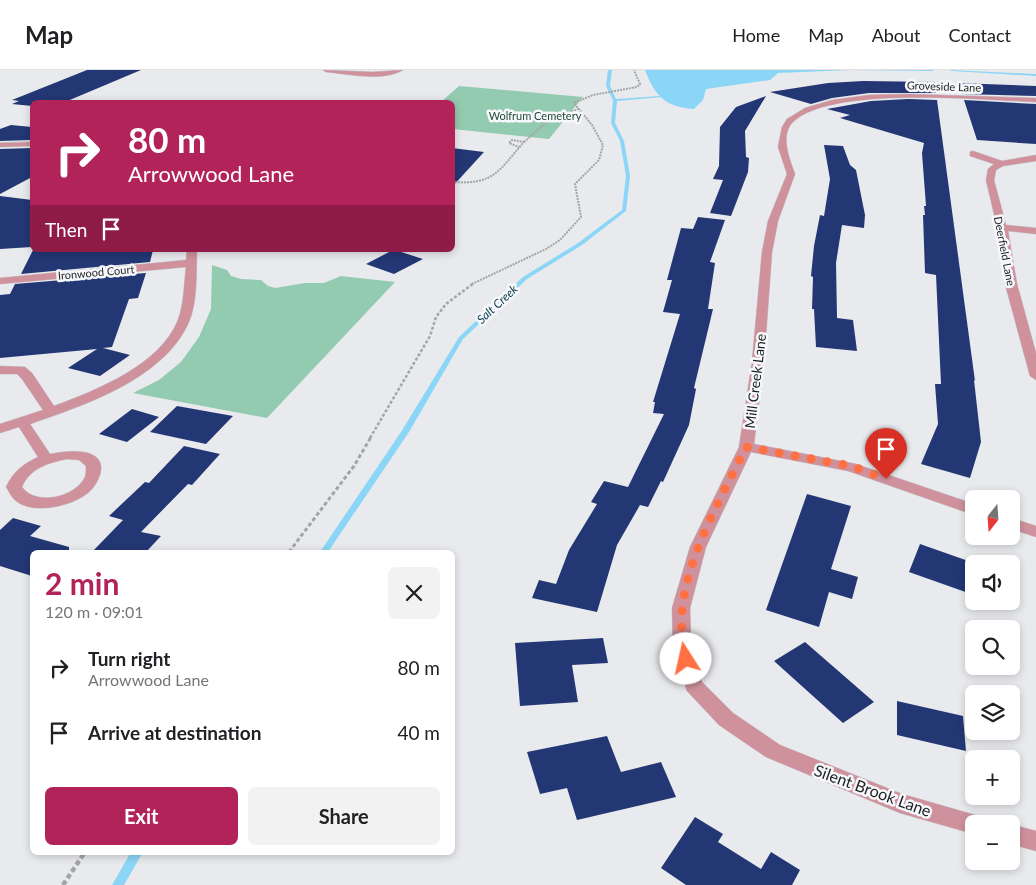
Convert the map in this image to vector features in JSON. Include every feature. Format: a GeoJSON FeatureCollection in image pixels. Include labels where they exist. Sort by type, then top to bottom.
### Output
{"type":"FeatureCollection","features":[{"type":"Feature","properties":{"kind":"street"},"geometry":{"type":"LineString","coordinates":[[326,70],[362,73],[389,73],[400,70]]}},
{"type":"Feature","properties":{"kind":"street","name":"Groveside Lane"},"geometry":{"type":"LineString","coordinates":[[850,98],[927,96],[1036,100]]}},
{"type":"Feature","properties":{"kind":"street","name":"Mill Creek Lane"},"geometry":{"type":"LineString","coordinates":[[773,751],[726,719],[694,686],[682,646],[681,608],[698,547],[746,447],[758,362],[767,252],[773,221],[791,174],[782,150],[783,132],[790,120],[807,108],[850,98]]}},
{"type":"Feature","properties":{"kind":"street"},"geometry":{"type":"LineString","coordinates":[[0,145],[30,144]]}},
{"type":"Feature","properties":{"kind":"street"},"geometry":{"type":"LineString","coordinates":[[973,154],[1001,164],[1036,158]]}},
{"type":"Feature","properties":{"kind":"street","name":"Deerfield Lane"},"geometry":{"type":"LineString","coordinates":[[1001,164],[992,169],[990,180],[1002,227],[1011,284],[1036,376]]}},
{"type":"Feature","properties":{"kind":"street"},"geometry":{"type":"LineString","coordinates":[[1002,227],[1036,231]]}},
{"type":"Feature","properties":{"kind":"street"},"geometry":{"type":"LineString","coordinates":[[0,429],[72,405],[109,388],[142,368],[161,352],[176,336],[184,321],[192,256]]}},
{"type":"Feature","properties":{"kind":"street","name":"Ironwood Court"},"geometry":{"type":"LineString","coordinates":[[0,280],[192,256]]}},
{"type":"Feature","properties":{"kind":"street"},"geometry":{"type":"LineString","coordinates":[[0,370],[20,370],[27,376],[51,411]]}},
{"type":"Feature","properties":{"kind":"street"},"geometry":{"type":"LineString","coordinates":[[22,422],[46,459]]}},
{"type":"Feature","properties":{"kind":"street"},"geometry":{"type":"LineString","coordinates":[[746,447],[851,466],[965,507]]}},
{"type":"Feature","properties":{"kind":"street"},"geometry":{"type":"LineString","coordinates":[[67,455],[82,456],[94,464],[96,473],[92,482],[85,488],[66,498],[35,503],[21,499],[16,494],[14,487],[16,480],[23,472],[46,459],[67,455]]}},
{"type":"Feature","properties":{"kind":"street"},"geometry":{"type":"LineString","coordinates":[[1020,524],[1035,527]]}},
{"type":"Feature","properties":{"kind":"street","name":"Silent Brook Lane"},"geometry":{"type":"LineString","coordinates":[[773,751],[900,803],[965,821]]}},
{"type":"Feature","properties":{"kind":"street"},"geometry":{"type":"LineString","coordinates":[[1020,837],[1036,841]]}},
{"type":"Feature","properties":{"kind":"path"},"geometry":{"type":"LineString","coordinates":[[291,550],[354,466],[430,336],[435,318],[442,309],[454,297],[478,282],[559,240],[581,217],[581,207],[574,194],[575,184],[599,160],[603,146],[592,125],[574,103],[576,100],[586,97],[637,87],[640,84],[634,70]]}},
{"type":"Feature","properties":{"kind":"path"},"geometry":{"type":"LineString","coordinates":[[455,182],[472,184],[486,181],[494,176],[519,147],[548,121],[578,108]]}},
{"type":"Feature","properties":{"kind":"path"},"geometry":{"type":"LineString","coordinates":[[519,147],[509,144],[512,140],[524,142]]}},
{"type":"Feature","properties":{"kind":"path"},"geometry":{"type":"LineString","coordinates":[[63,885],[83,855]]}},
{"type":"Feature","properties":{"kind":"green space","name":"Wolfrum Cemetery"},"geometry":{"type":"Polygon","coordinates":[[[459,86],[583,97],[549,139],[455,129],[455,100],[443,100],[459,86]]]}},
{"type":"Feature","properties":{"kind":"green space"},"geometry":{"type":"Polygon","coordinates":[[[212,265],[227,270],[231,276],[241,279],[261,280],[268,286],[275,288],[305,283],[324,283],[341,276],[395,282],[267,418],[133,393],[159,380],[181,362],[199,337],[211,309],[212,265]]]}},
{"type":"Feature","properties":{"kind":"water"},"geometry":{"type":"Polygon","coordinates":[[[645,70],[851,70],[778,73],[770,80],[706,89],[703,100],[694,109],[676,106],[662,99],[653,87],[645,70]]]}},
{"type":"Feature","properties":{"kind":"water"},"geometry":{"type":"Polygon","coordinates":[[[851,70],[932,70],[934,71],[851,70]]]}},
{"type":"Feature","properties":{"kind":"building"},"geometry":{"type":"Polygon","coordinates":[[[87,70],[141,70],[70,100],[30,100],[30,106],[12,104],[19,101],[12,100],[87,70]]]}},
{"type":"Feature","properties":{"kind":"building"},"geometry":{"type":"Polygon","coordinates":[[[863,81],[935,82],[936,93],[869,93],[832,98],[811,104],[770,92],[828,83],[863,81]]]}},
{"type":"Feature","properties":{"kind":"building"},"geometry":{"type":"Polygon","coordinates":[[[958,83],[1036,86],[1036,96],[962,94],[958,83]]]}},
{"type":"Feature","properties":{"kind":"building"},"geometry":{"type":"Polygon","coordinates":[[[766,96],[745,131],[746,157],[749,158],[748,172],[731,216],[710,213],[723,180],[713,179],[719,166],[720,127],[736,107],[766,96]]]}},
{"type":"Feature","properties":{"kind":"building"},"geometry":{"type":"Polygon","coordinates":[[[937,100],[975,381],[981,442],[970,478],[921,464],[938,424],[935,384],[941,384],[936,275],[925,273],[923,215],[925,215],[924,206],[926,206],[922,153],[924,143],[840,118],[850,115],[827,109],[871,101],[937,100]]]}},
{"type":"Feature","properties":{"kind":"building"},"geometry":{"type":"Polygon","coordinates":[[[964,100],[1036,104],[1036,144],[977,140],[964,100]]]}},
{"type":"Feature","properties":{"kind":"building"},"geometry":{"type":"Polygon","coordinates":[[[11,125],[30,127],[30,140],[0,141],[0,129],[11,125]]]}},
{"type":"Feature","properties":{"kind":"building"},"geometry":{"type":"Polygon","coordinates":[[[824,145],[843,146],[850,165],[856,170],[865,215],[864,228],[842,225],[836,263],[837,318],[853,320],[857,351],[816,347],[814,309],[812,309],[813,277],[811,276],[820,215],[824,216],[830,179],[824,145]]]}},
{"type":"Feature","properties":{"kind":"building"},"geometry":{"type":"Polygon","coordinates":[[[30,148],[30,178],[0,194],[0,149],[30,148]]]}},
{"type":"Feature","properties":{"kind":"building"},"geometry":{"type":"Polygon","coordinates":[[[455,148],[484,152],[455,184],[455,148]]]}},
{"type":"Feature","properties":{"kind":"building"},"geometry":{"type":"Polygon","coordinates":[[[0,196],[30,200],[30,247],[0,249],[0,196]]]}},
{"type":"Feature","properties":{"kind":"building"},"geometry":{"type":"Polygon","coordinates":[[[698,217],[725,220],[710,262],[715,263],[708,309],[713,309],[694,388],[696,389],[689,425],[663,482],[661,481],[648,507],[640,505],[617,545],[597,612],[532,598],[539,580],[556,584],[569,550],[597,504],[591,502],[604,481],[628,487],[664,414],[653,413],[655,402],[653,402],[680,314],[663,312],[672,280],[667,280],[681,228],[693,229],[698,217]]]}},
{"type":"Feature","properties":{"kind":"building"},"geometry":{"type":"Polygon","coordinates":[[[32,252],[152,252],[150,262],[21,274],[32,252]]]}},
{"type":"Feature","properties":{"kind":"building"},"geometry":{"type":"Polygon","coordinates":[[[389,252],[401,252],[423,259],[394,274],[366,264],[389,252]]]}},
{"type":"Feature","properties":{"kind":"building"},"geometry":{"type":"Polygon","coordinates":[[[146,273],[138,298],[129,299],[112,347],[103,348],[130,355],[100,376],[68,368],[97,349],[0,358],[0,295],[10,294],[15,284],[146,273]]]}},
{"type":"Feature","properties":{"kind":"building"},"geometry":{"type":"Polygon","coordinates":[[[177,406],[233,416],[206,444],[150,432],[177,406]]]}},
{"type":"Feature","properties":{"kind":"building"},"geometry":{"type":"Polygon","coordinates":[[[132,409],[159,417],[127,442],[99,434],[132,409]]]}},
{"type":"Feature","properties":{"kind":"building"},"geometry":{"type":"Polygon","coordinates":[[[184,446],[220,454],[192,485],[188,484],[141,532],[161,536],[148,550],[94,550],[123,520],[109,516],[145,482],[149,483],[184,446]]]}},
{"type":"Feature","properties":{"kind":"building"},"geometry":{"type":"Polygon","coordinates":[[[807,494],[851,506],[831,569],[858,577],[852,599],[829,592],[819,627],[766,610],[807,494]]]}},
{"type":"Feature","properties":{"kind":"building"},"geometry":{"type":"Polygon","coordinates":[[[13,518],[41,526],[30,536],[69,547],[69,550],[30,550],[30,575],[0,566],[0,530],[13,518]]]}},
{"type":"Feature","properties":{"kind":"building"},"geometry":{"type":"Polygon","coordinates":[[[920,544],[965,560],[965,592],[909,572],[920,544]]]}},
{"type":"Feature","properties":{"kind":"building"},"geometry":{"type":"Polygon","coordinates":[[[603,638],[608,663],[572,665],[578,702],[520,706],[515,643],[603,638]]]}},
{"type":"Feature","properties":{"kind":"building"},"geometry":{"type":"Polygon","coordinates":[[[805,642],[874,702],[843,723],[774,661],[805,642]]]}},
{"type":"Feature","properties":{"kind":"building"},"geometry":{"type":"Polygon","coordinates":[[[897,701],[963,716],[966,750],[965,751],[897,735],[897,701]]]}},
{"type":"Feature","properties":{"kind":"building"},"geometry":{"type":"Polygon","coordinates":[[[607,736],[621,772],[661,762],[676,797],[577,820],[567,788],[540,794],[527,752],[607,736]]]}},
{"type":"Feature","properties":{"kind":"building"},"geometry":{"type":"Polygon","coordinates":[[[695,817],[723,834],[718,842],[761,869],[771,852],[800,870],[792,885],[686,885],[661,868],[695,817]]]}},
{"type":"Feature","properties":{"kind":"waterway","name":"Salt Creek"},"geometry":{"type":"LineString","coordinates":[[610,70],[608,86],[615,100]]}},
{"type":"Feature","properties":{"kind":"waterway"},"geometry":{"type":"LineString","coordinates":[[952,70],[1036,75]]}},
{"type":"Feature","properties":{"kind":"waterway"},"geometry":{"type":"LineString","coordinates":[[615,100],[660,97]]}},
{"type":"Feature","properties":{"kind":"waterway","name":"Salt Creek"},"geometry":{"type":"LineString","coordinates":[[325,550],[405,432],[461,338],[525,278],[580,244],[624,211],[628,176],[622,141],[613,123],[615,100]]}},
{"type":"Feature","properties":{"kind":"waterway","name":"Salt Creek"},"geometry":{"type":"LineString","coordinates":[[118,885],[136,855]]}},
{"type":"Feature","properties":{"kind":"route"},"geometry":{"type":"LineString","coordinates":[[686,659],[682,646],[681,608],[698,547],[746,447],[851,466],[886,479]]}}]}
